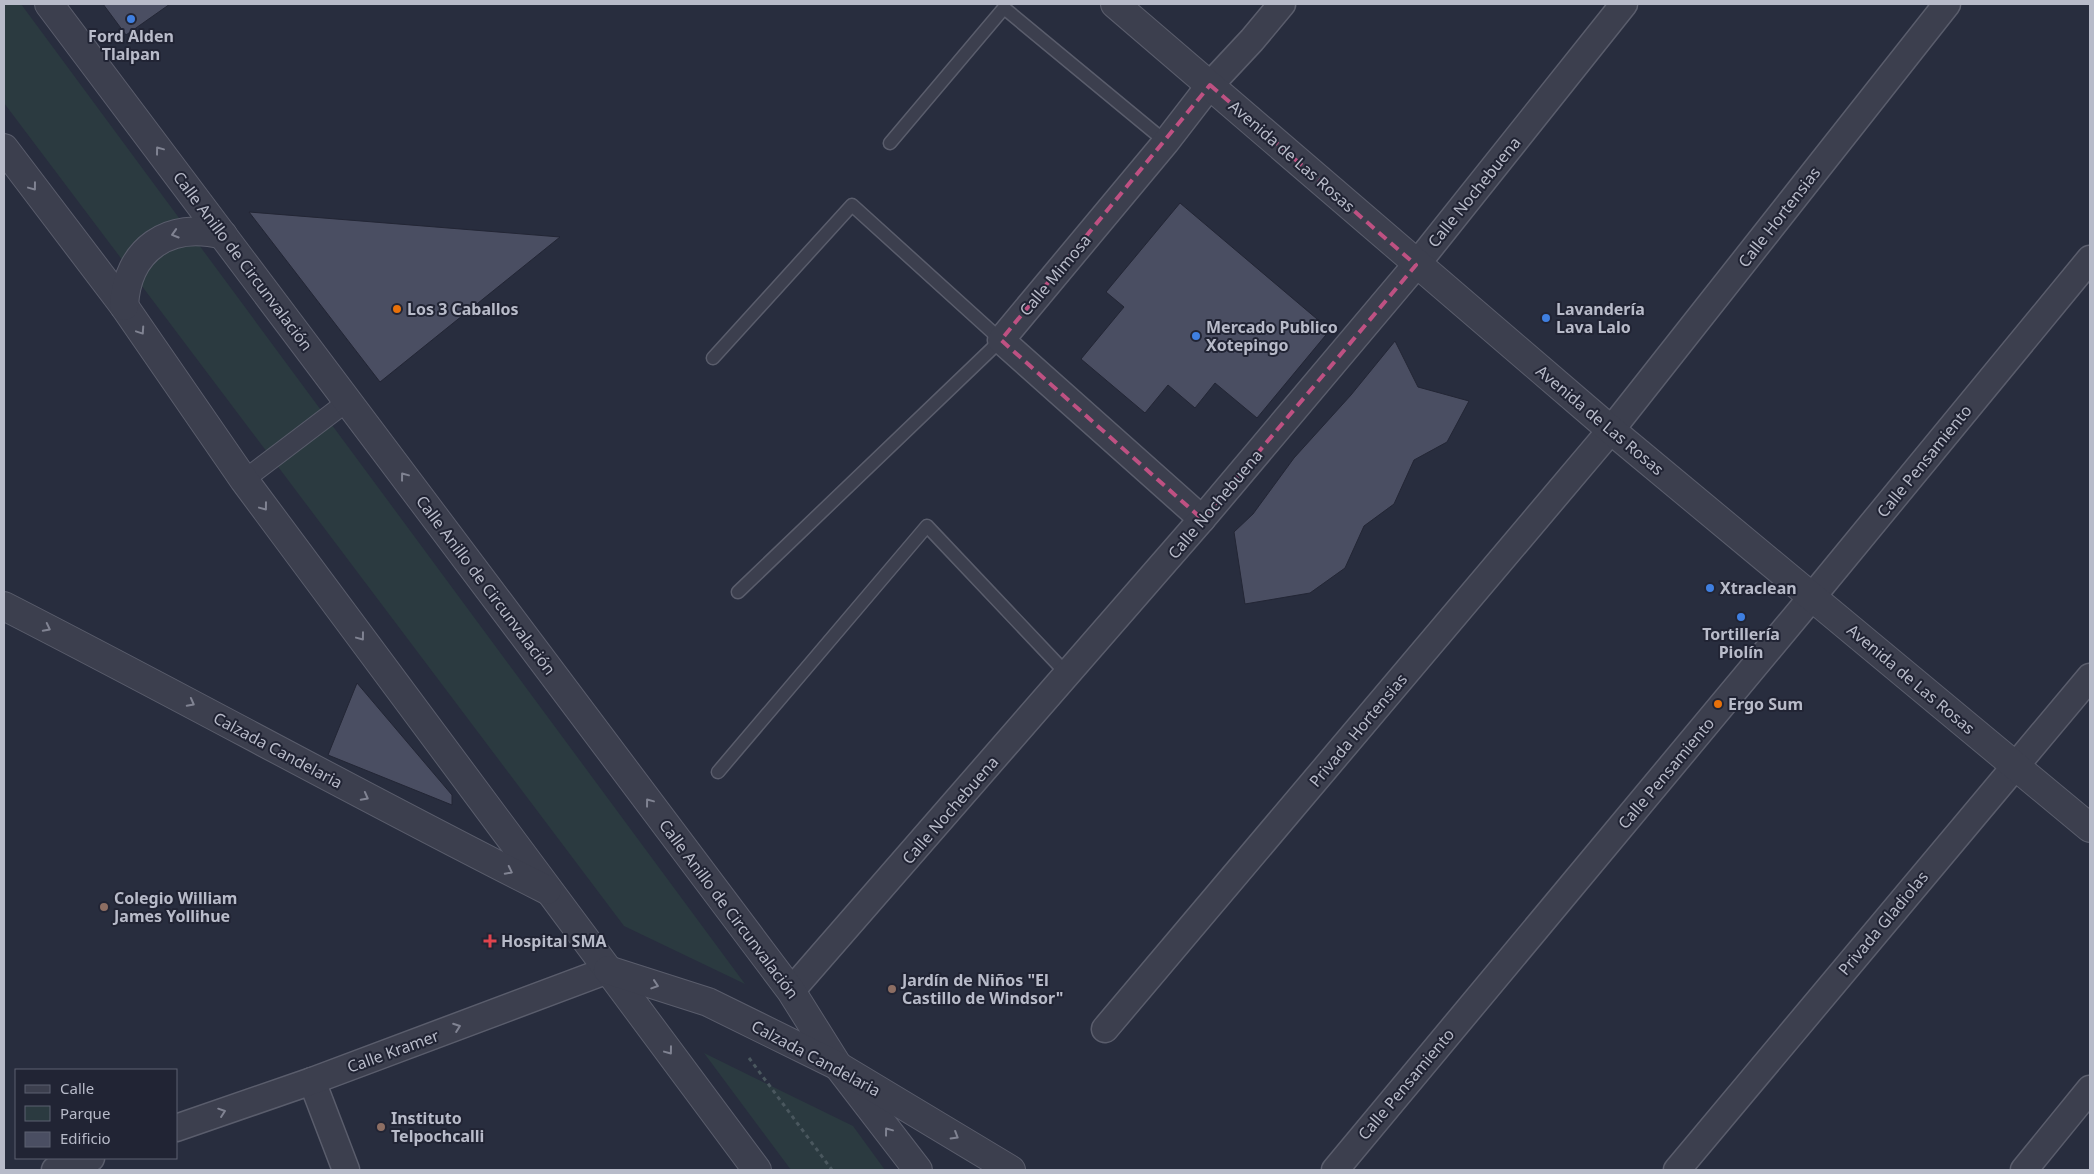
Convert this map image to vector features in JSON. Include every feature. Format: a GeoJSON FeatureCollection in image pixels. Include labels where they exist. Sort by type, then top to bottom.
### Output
{"type":"FeatureCollection","features":[{"type":"Feature","properties":{"kind":"street","name":"Calle Anillo de Circunvalación"},"geometry":{"type":"LineString","coordinates":[[49,4],[791,991],[838,1066],[918,1170]]}},
{"type":"Feature","properties":{"kind":"street","name":"Avenida de Las Rosas"},"geometry":{"type":"LineString","coordinates":[[1115,4],[1611,430],[2090,828]]}},
{"type":"Feature","properties":{"kind":"street","name":"Calle Mimosa"},"geometry":{"type":"LineString","coordinates":[[1000,340],[1166,142],[1210,85],[1282,4]]}},
{"type":"Feature","properties":{"kind":"street","name":"Calle Nochebuena"},"geometry":{"type":"LineString","coordinates":[[791,991],[1202,519],[1416,264],[1624,4]]}},
{"type":"Feature","properties":{"kind":"street","name":"Calle Hortensias"},"geometry":{"type":"LineString","coordinates":[[1611,430],[1947,4]]}},
{"type":"Feature","properties":{"kind":"street"},"geometry":{"type":"LineString","coordinates":[[4,148],[124,306],[244,480],[757,1170]]}},
{"type":"Feature","properties":{"kind":"street"},"geometry":{"type":"LineString","coordinates":[[124,306],[125,290],[136,262],[146,250],[158,241],[173,233],[190,230],[206,230],[223,235]]}},
{"type":"Feature","properties":{"kind":"street","name":"Calle Pensamiento"},"geometry":{"type":"LineString","coordinates":[[1335,1170],[1812,597],[2090,259]]}},
{"type":"Feature","properties":{"kind":"street"},"geometry":{"type":"LineString","coordinates":[[1000,340],[1202,519]]}},
{"type":"Feature","properties":{"kind":"street"},"geometry":{"type":"LineString","coordinates":[[244,480],[348,401]]}},
{"type":"Feature","properties":{"kind":"street","name":"Privada Hortensias"},"geometry":{"type":"LineString","coordinates":[[1105,1029],[1611,430]]}},
{"type":"Feature","properties":{"kind":"street","name":"Calzada Candelaria"},"geometry":{"type":"LineString","coordinates":[[4,606],[116,663],[416,824],[552,893]]}},
{"type":"Feature","properties":{"kind":"street","name":"Privada Gladiolas"},"geometry":{"type":"LineString","coordinates":[[1677,1170],[2090,677]]}},
{"type":"Feature","properties":{"kind":"street","name":"Calzada Candelaria"},"geometry":{"type":"LineString","coordinates":[[608,970],[708,1002],[838,1066],[1011,1170]]}},
{"type":"Feature","properties":{"kind":"street","name":"Calle Kramer"},"geometry":{"type":"LineString","coordinates":[[178,1127],[312,1081],[608,970]]}},
{"type":"Feature","properties":{"kind":"street"},"geometry":{"type":"LineString","coordinates":[[312,1081],[346,1170]]}},
{"type":"Feature","properties":{"kind":"street"},"geometry":{"type":"LineString","coordinates":[[2024,1170],[2090,1089]]}},
{"type":"Feature","properties":{"kind":"street"},"geometry":{"type":"LineString","coordinates":[[55,1170],[88,1159]]}},
{"type":"Feature","properties":{"kind":"lane"},"geometry":{"type":"LineString","coordinates":[[890,143],[1004,8],[1166,142]]}},
{"type":"Feature","properties":{"kind":"lane"},"geometry":{"type":"LineString","coordinates":[[713,358],[852,205],[1000,340],[738,592]]}},
{"type":"Feature","properties":{"kind":"lane"},"geometry":{"type":"LineString","coordinates":[[718,772],[927,526],[1068,675]]}},
{"type":"Feature","properties":{"kind":"path"},"geometry":{"type":"LineString","coordinates":[[743,1050],[832,1170]]}},
{"type":"Feature","properties":{"kind":"highlighted area"},"geometry":{"type":"Polygon","coordinates":[[[1210,85],[1416,265],[1202,519],[1001,340],[1210,85]]]}},
{"type":"Feature","properties":{"kind":"green space"},"geometry":{"type":"Polygon","coordinates":[[[4,4],[21,4],[745,984],[624,926],[4,103],[4,4]]]}},
{"type":"Feature","properties":{"kind":"green space"},"geometry":{"type":"Polygon","coordinates":[[[704,1053],[853,1126],[885,1170],[791,1170],[704,1053]]]}},
{"type":"Feature","properties":{"kind":"building","name":"Ford Alden Tlalpan"},"geometry":{"type":"Polygon","coordinates":[[[103,4],[170,4],[126,35],[103,4]]]}},
{"type":"Feature","properties":{"kind":"building","name":"Mercado Publico Xotepingo"},"geometry":{"type":"Polygon","coordinates":[[[1180,203],[1330,330],[1257,418],[1215,383],[1195,408],[1168,385],[1145,413],[1081,359],[1124,307],[1106,292],[1180,203]]]}},
{"type":"Feature","properties":{"kind":"building","name":"Los 3 Caballos"},"geometry":{"type":"Polygon","coordinates":[[[249,212],[560,237],[380,382],[249,212]]]}},
{"type":"Feature","properties":{"kind":"building"},"geometry":{"type":"Polygon","coordinates":[[[1395,341],[1418,387],[1469,401],[1447,442],[1414,460],[1394,504],[1364,526],[1345,568],[1310,593],[1245,604],[1234,532],[1253,514],[1294,458],[1351,395],[1395,341]]]}},
{"type":"Feature","properties":{"kind":"building"},"geometry":{"type":"Polygon","coordinates":[[[357,683],[452,795],[452,805],[328,755],[357,683]]]}},
{"type":"Feature","properties":{"kind":"place","name":"Ford Alden Tlalpan"},"geometry":{"type":"Point","coordinates":[131,19]}},
{"type":"Feature","properties":{"kind":"place","name":"Los 3 Caballos"},"geometry":{"type":"Point","coordinates":[397,309]}},
{"type":"Feature","properties":{"kind":"place","name":"Lavandería Lava Lalo"},"geometry":{"type":"Point","coordinates":[1546,318]}},
{"type":"Feature","properties":{"kind":"place","name":"Mercado Publico Xotepingo"},"geometry":{"type":"Point","coordinates":[1196,336]}},
{"type":"Feature","properties":{"kind":"place","name":"Xtraclean"},"geometry":{"type":"Point","coordinates":[1710,588]}},
{"type":"Feature","properties":{"kind":"place","name":"Tortillería Piolín"},"geometry":{"type":"Point","coordinates":[1741,617]}},
{"type":"Feature","properties":{"kind":"place","name":"Ergo Sum"},"geometry":{"type":"Point","coordinates":[1718,704]}},
{"type":"Feature","properties":{"kind":"place","name":"Colegio William James Yollihue"},"geometry":{"type":"Point","coordinates":[104,907]}},
{"type":"Feature","properties":{"kind":"place","name":"Hospital SMA"},"geometry":{"type":"Point","coordinates":[490,941]}},
{"type":"Feature","properties":{"kind":"place","name":"Jardín de Niños \"El Castillo de Windsor\""},"geometry":{"type":"Point","coordinates":[892,989]}},
{"type":"Feature","properties":{"kind":"place","name":"Instituto Telpochcalli"},"geometry":{"type":"Point","coordinates":[381,1127]}}]}
